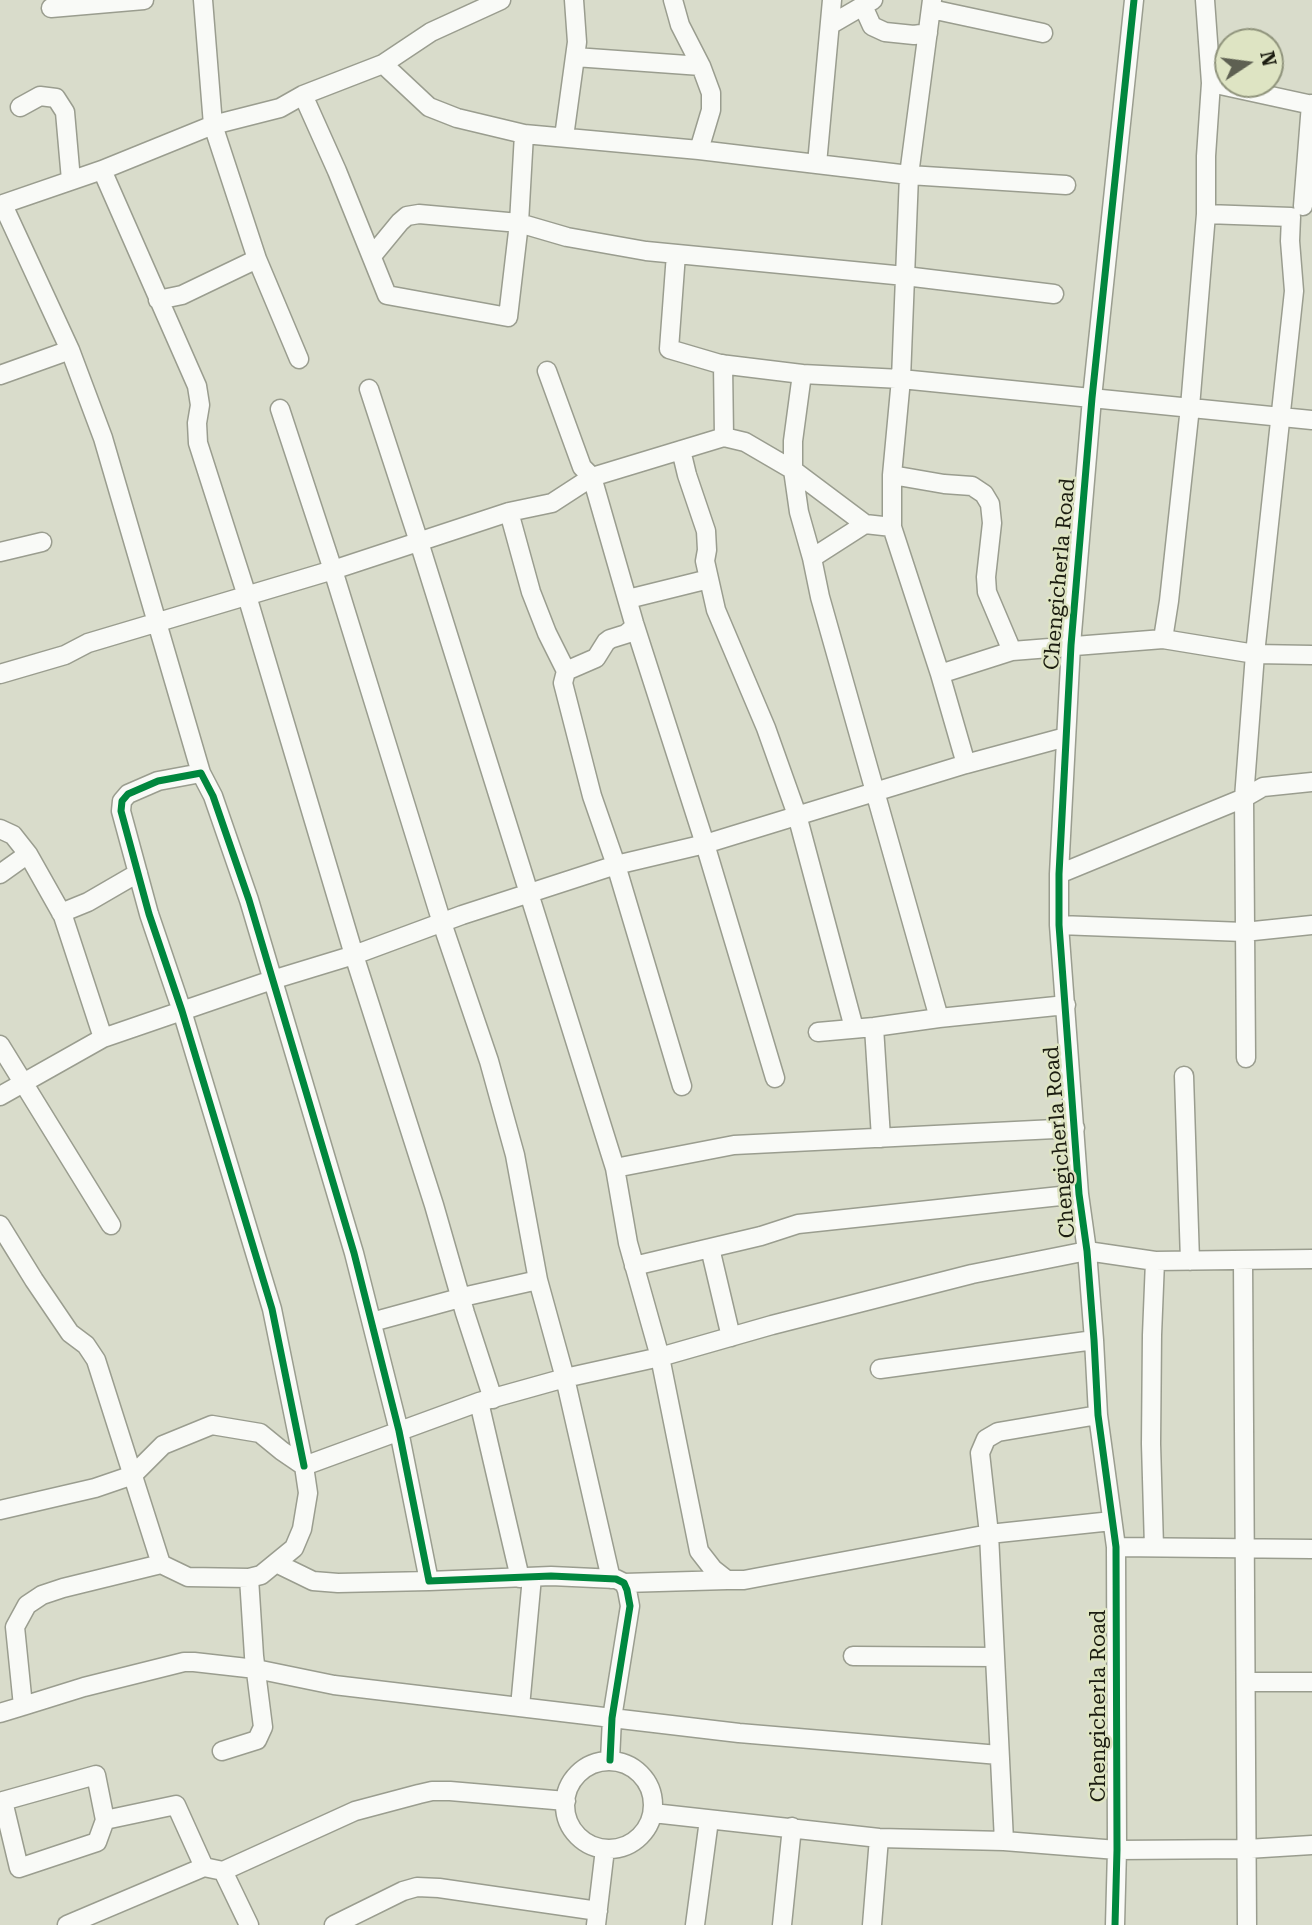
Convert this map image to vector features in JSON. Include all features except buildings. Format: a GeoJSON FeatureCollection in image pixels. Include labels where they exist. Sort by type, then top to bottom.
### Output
{"type":"FeatureCollection","features":[{"type":"Feature","properties":{"kind":"street"},"geometry":{"type":"LineString","coordinates":[[51,8],[144,0]]}},
{"type":"Feature","properties":{"kind":"street"},"geometry":{"type":"LineString","coordinates":[[203,0],[213,125],[257,259],[299,359]]}},
{"type":"Feature","properties":{"kind":"street"},"geometry":{"type":"LineString","coordinates":[[429,1581],[399,1431],[354,1253],[249,900],[213,796],[201,773],[103,438],[70,351],[1,205],[103,170],[213,125],[280,108],[303,95],[383,64],[431,32],[501,0]]}},
{"type":"Feature","properties":{"kind":"street"},"geometry":{"type":"LineString","coordinates":[[564,137],[577,42],[574,0]]}},
{"type":"Feature","properties":{"kind":"street"},"geometry":{"type":"LineString","coordinates":[[673,0],[680,25],[701,66],[711,93],[711,110],[699,150]]}},
{"type":"Feature","properties":{"kind":"street"},"geometry":{"type":"LineString","coordinates":[[817,164],[832,0]]}},
{"type":"Feature","properties":{"kind":"street","name":"Chengicherla Road"},"geometry":{"type":"LineString","coordinates":[[1115,1925],[1116,1547],[1098,1415],[1087,1251],[1079,1194],[1059,925],[1059,874],[1071,645],[1092,398],[1134,0]]}},
{"type":"Feature","properties":{"kind":"street"},"geometry":{"type":"LineString","coordinates":[[1163,639],[1190,407],[1206,214],[1206,156],[1211,83],[1205,0]]}},
{"type":"Feature","properties":{"kind":"street"},"geometry":{"type":"LineString","coordinates":[[830,25],[868,3],[872,26],[885,32],[914,35],[928,33]]}},
{"type":"Feature","properties":{"kind":"street"},"geometry":{"type":"LineString","coordinates":[[966,764],[892,527],[891,475],[901,379],[909,176],[932,5],[1043,33]]}},
{"type":"Feature","properties":{"kind":"street"},"geometry":{"type":"LineString","coordinates":[[575,57],[701,66]]}},
{"type":"Feature","properties":{"kind":"street"},"geometry":{"type":"LineString","coordinates":[[383,64],[429,107],[457,118],[524,134],[699,150],[909,176],[1066,185]]}},
{"type":"Feature","properties":{"kind":"street"},"geometry":{"type":"LineString","coordinates":[[1211,83],[1311,104],[1302,208],[1290,241],[1294,291],[1255,654],[1244,798],[1246,1058]]}},
{"type":"Feature","properties":{"kind":"street"},"geometry":{"type":"LineString","coordinates":[[303,95],[387,295],[508,317],[519,223],[524,134]]}},
{"type":"Feature","properties":{"kind":"street"},"geometry":{"type":"LineString","coordinates":[[20,107],[40,96],[57,98],[65,112],[71,180]]}},
{"type":"Feature","properties":{"kind":"street"},"geometry":{"type":"LineString","coordinates":[[103,170],[197,386],[200,405],[198,443],[247,596],[354,955],[434,1205],[460,1298],[526,1577],[520,1707]]}},
{"type":"Feature","properties":{"kind":"street"},"geometry":{"type":"LineString","coordinates":[[1206,214],[1302,208]]}},
{"type":"Feature","properties":{"kind":"street"},"geometry":{"type":"LineString","coordinates":[[372,256],[400,222],[407,216],[419,214],[519,223],[579,239],[646,251],[905,276],[1054,294]]}},
{"type":"Feature","properties":{"kind":"street"},"geometry":{"type":"LineString","coordinates":[[676,254],[668,349],[723,364],[802,374],[901,379],[1312,420]]}},
{"type":"Feature","properties":{"kind":"street"},"geometry":{"type":"LineString","coordinates":[[158,300],[182,295],[257,259]]}},
{"type":"Feature","properties":{"kind":"street"},"geometry":{"type":"LineString","coordinates":[[0,375],[70,351]]}},
{"type":"Feature","properties":{"kind":"street"},"geometry":{"type":"LineString","coordinates":[[723,364],[724,437]]}},
{"type":"Feature","properties":{"kind":"street"},"geometry":{"type":"LineString","coordinates":[[547,371],[582,467],[592,477],[634,623],[705,844],[775,1078]]}},
{"type":"Feature","properties":{"kind":"street"},"geometry":{"type":"LineString","coordinates":[[802,374],[793,441],[793,470],[799,512],[820,597],[939,1018]]}},
{"type":"Feature","properties":{"kind":"street"},"geometry":{"type":"LineString","coordinates":[[369,389],[615,1168],[628,1243],[660,1357],[699,1551],[713,1569],[727,1580]]}},
{"type":"Feature","properties":{"kind":"street"},"geometry":{"type":"LineString","coordinates":[[280,410],[489,1062],[511,1142],[538,1280],[617,1581],[627,1590],[630,1606],[612,1718],[610,1760]]}},
{"type":"Feature","properties":{"kind":"street"},"geometry":{"type":"LineString","coordinates":[[0,674],[65,655],[88,643],[333,570],[509,512],[552,503],[592,477],[724,437],[745,442],[793,470],[865,524],[892,527]]}},
{"type":"Feature","properties":{"kind":"street"},"geometry":{"type":"LineString","coordinates":[[681,450],[706,531],[705,561],[716,610],[766,728],[797,815],[854,1028]]}},
{"type":"Feature","properties":{"kind":"street"},"geometry":{"type":"LineString","coordinates":[[891,475],[972,486],[985,494],[990,505],[992,523],[987,592],[1012,650]]}},
{"type":"Feature","properties":{"kind":"street"},"geometry":{"type":"LineString","coordinates":[[509,512],[531,592],[547,634],[566,671],[563,683],[592,796],[616,866],[682,1086]]}},
{"type":"Feature","properties":{"kind":"street"},"geometry":{"type":"LineString","coordinates":[[812,558],[865,524]]}},
{"type":"Feature","properties":{"kind":"street"},"geometry":{"type":"LineString","coordinates":[[0,552],[42,542]]}},
{"type":"Feature","properties":{"kind":"street"},"geometry":{"type":"LineString","coordinates":[[628,599],[709,579]]}},
{"type":"Feature","properties":{"kind":"street"},"geometry":{"type":"LineString","coordinates":[[566,671],[596,658],[606,642],[626,634],[634,623]]}},
{"type":"Feature","properties":{"kind":"street"},"geometry":{"type":"LineString","coordinates":[[940,674],[1012,650],[1163,639],[1255,654],[1312,655]]}},
{"type":"Feature","properties":{"kind":"street"},"geometry":{"type":"LineString","coordinates":[[0,1096],[103,1038],[354,955],[442,922],[616,866],[705,844],[876,790],[1066,737]]}},
{"type":"Feature","properties":{"kind":"street"},"geometry":{"type":"LineString","coordinates":[[23,1706],[15,1627],[27,1605],[42,1595],[161,1564],[188,1577],[249,1578],[261,1575],[294,1548],[302,1529],[308,1493],[272,1309],[182,1011],[160,947],[121,811],[122,801],[128,794],[158,781],[201,773]]}},
{"type":"Feature","properties":{"kind":"street"},"geometry":{"type":"LineString","coordinates":[[1059,874],[1244,798],[1264,787],[1312,782]]}},
{"type":"Feature","properties":{"kind":"street"},"geometry":{"type":"LineString","coordinates":[[0,829],[13,835],[28,854],[61,913],[103,1038]]}},
{"type":"Feature","properties":{"kind":"street"},"geometry":{"type":"LineString","coordinates":[[0,873],[28,854]]}},
{"type":"Feature","properties":{"kind":"street"},"geometry":{"type":"LineString","coordinates":[[61,913],[88,902],[138,873]]}},
{"type":"Feature","properties":{"kind":"street"},"geometry":{"type":"LineString","coordinates":[[1059,925],[1244,932],[1312,925]]}},
{"type":"Feature","properties":{"kind":"street"},"geometry":{"type":"LineString","coordinates":[[818,1032],[1066,1005]]}},
{"type":"Feature","properties":{"kind":"street"},"geometry":{"type":"LineString","coordinates":[[874,1027],[881,1138]]}},
{"type":"Feature","properties":{"kind":"street"},"geometry":{"type":"LineString","coordinates":[[0,1045],[111,1225]]}},
{"type":"Feature","properties":{"kind":"street"},"geometry":{"type":"LineString","coordinates":[[1184,1076],[1190,1261]]}},
{"type":"Feature","properties":{"kind":"street"},"geometry":{"type":"LineString","coordinates":[[615,1168],[734,1145],[1075,1128]]}},
{"type":"Feature","properties":{"kind":"street"},"geometry":{"type":"LineString","coordinates":[[635,1266],[761,1236],[798,1224],[1079,1194]]}},
{"type":"Feature","properties":{"kind":"street"},"geometry":{"type":"LineString","coordinates":[[0,1225],[70,1334],[86,1345],[96,1360],[161,1564]]}},
{"type":"Feature","properties":{"kind":"street"},"geometry":{"type":"LineString","coordinates":[[710,1248],[731,1337]]}},
{"type":"Feature","properties":{"kind":"street"},"geometry":{"type":"LineString","coordinates":[[304,1466],[486,1401],[565,1378],[660,1357],[972,1274],[1087,1251],[1155,1261],[1312,1259]]}},
{"type":"Feature","properties":{"kind":"street"},"geometry":{"type":"LineString","coordinates":[[1243,1260],[1247,1925]]}},
{"type":"Feature","properties":{"kind":"street"},"geometry":{"type":"LineString","coordinates":[[1154,1547],[1151,1444],[1155,1261]]}},
{"type":"Feature","properties":{"kind":"street"},"geometry":{"type":"LineString","coordinates":[[372,1322],[538,1280]]}},
{"type":"Feature","properties":{"kind":"street"},"geometry":{"type":"LineString","coordinates":[[880,1369],[1094,1340]]}},
{"type":"Feature","properties":{"kind":"street"},"geometry":{"type":"LineString","coordinates":[[1004,1842],[989,1534],[980,1452],[986,1439],[998,1432],[1098,1415]]}},
{"type":"Feature","properties":{"kind":"street"},"geometry":{"type":"LineString","coordinates":[[0,1510],[95,1488],[133,1475],[163,1445],[212,1425],[260,1433],[304,1466]]}},
{"type":"Feature","properties":{"kind":"street"},"geometry":{"type":"LineString","coordinates":[[276,1563],[313,1581],[338,1583],[559,1576],[617,1581],[744,1580],[989,1534],[1112,1521]]}},
{"type":"Feature","properties":{"kind":"street"},"geometry":{"type":"LineString","coordinates":[[1116,1547],[1312,1549]]}},
{"type":"Feature","properties":{"kind":"street"},"geometry":{"type":"LineString","coordinates":[[222,1751],[257,1740],[262,1727],[249,1578]]}},
{"type":"Feature","properties":{"kind":"street"},"geometry":{"type":"LineString","coordinates":[[853,1656],[994,1657]]}},
{"type":"Feature","properties":{"kind":"street"},"geometry":{"type":"LineString","coordinates":[[0,1713],[84,1687],[194,1661],[256,1669],[334,1685],[739,1733],[999,1755]]}},
{"type":"Feature","properties":{"kind":"street"},"geometry":{"type":"LineString","coordinates":[[1247,1682],[1312,1682]]}},
{"type":"Feature","properties":{"kind":"street"},"geometry":{"type":"LineString","coordinates":[[610,1760],[635,1768],[644,1777],[654,1801],[649,1826],[631,1844],[619,1849],[594,1847],[583,1841],[568,1821],[566,1801],[570,1785],[577,1774],[587,1766],[610,1760]]}},
{"type":"Feature","properties":{"kind":"street"},"geometry":{"type":"LineString","coordinates":[[96,1775],[106,1820],[97,1842],[19,1868],[3,1801],[96,1775]]}},
{"type":"Feature","properties":{"kind":"street"},"geometry":{"type":"LineString","coordinates":[[67,1925],[204,1867],[223,1871],[355,1811],[432,1791],[566,1801]]}},
{"type":"Feature","properties":{"kind":"street"},"geometry":{"type":"LineString","coordinates":[[106,1820],[176,1805],[204,1867]]}},
{"type":"Feature","properties":{"kind":"street"},"geometry":{"type":"LineString","coordinates":[[653,1813],[879,1838],[1004,1842],[1117,1850],[1247,1849],[1312,1845]]}},
{"type":"Feature","properties":{"kind":"street"},"geometry":{"type":"LineString","coordinates":[[695,1925],[709,1820]]}},
{"type":"Feature","properties":{"kind":"street"},"geometry":{"type":"LineString","coordinates":[[782,1925],[792,1828]]}},
{"type":"Feature","properties":{"kind":"street"},"geometry":{"type":"LineString","coordinates":[[872,1925],[879,1838]]}},
{"type":"Feature","properties":{"kind":"street"},"geometry":{"type":"LineString","coordinates":[[334,1925],[417,1886],[597,1918],[605,1849]]}},
{"type":"Feature","properties":{"kind":"street"},"geometry":{"type":"LineString","coordinates":[[223,1871],[248,1925]]}},
{"type":"Feature","properties":{"kind":"cycle path"},"geometry":{"type":"LineString","coordinates":[[1115,1925],[1116,1547],[1098,1415],[1087,1251],[1079,1194],[1059,925],[1059,874],[1071,645],[1092,398],[1134,0]]}},
{"type":"Feature","properties":{"kind":"cycle path"},"geometry":{"type":"LineString","coordinates":[[304,1466],[272,1309],[182,1011],[149,914],[121,811],[122,801],[128,794],[158,781],[201,773],[213,796],[249,900],[354,1253],[399,1431],[429,1581],[551,1576],[616,1579],[624,1583],[630,1606],[612,1718],[610,1760]]}}]}
